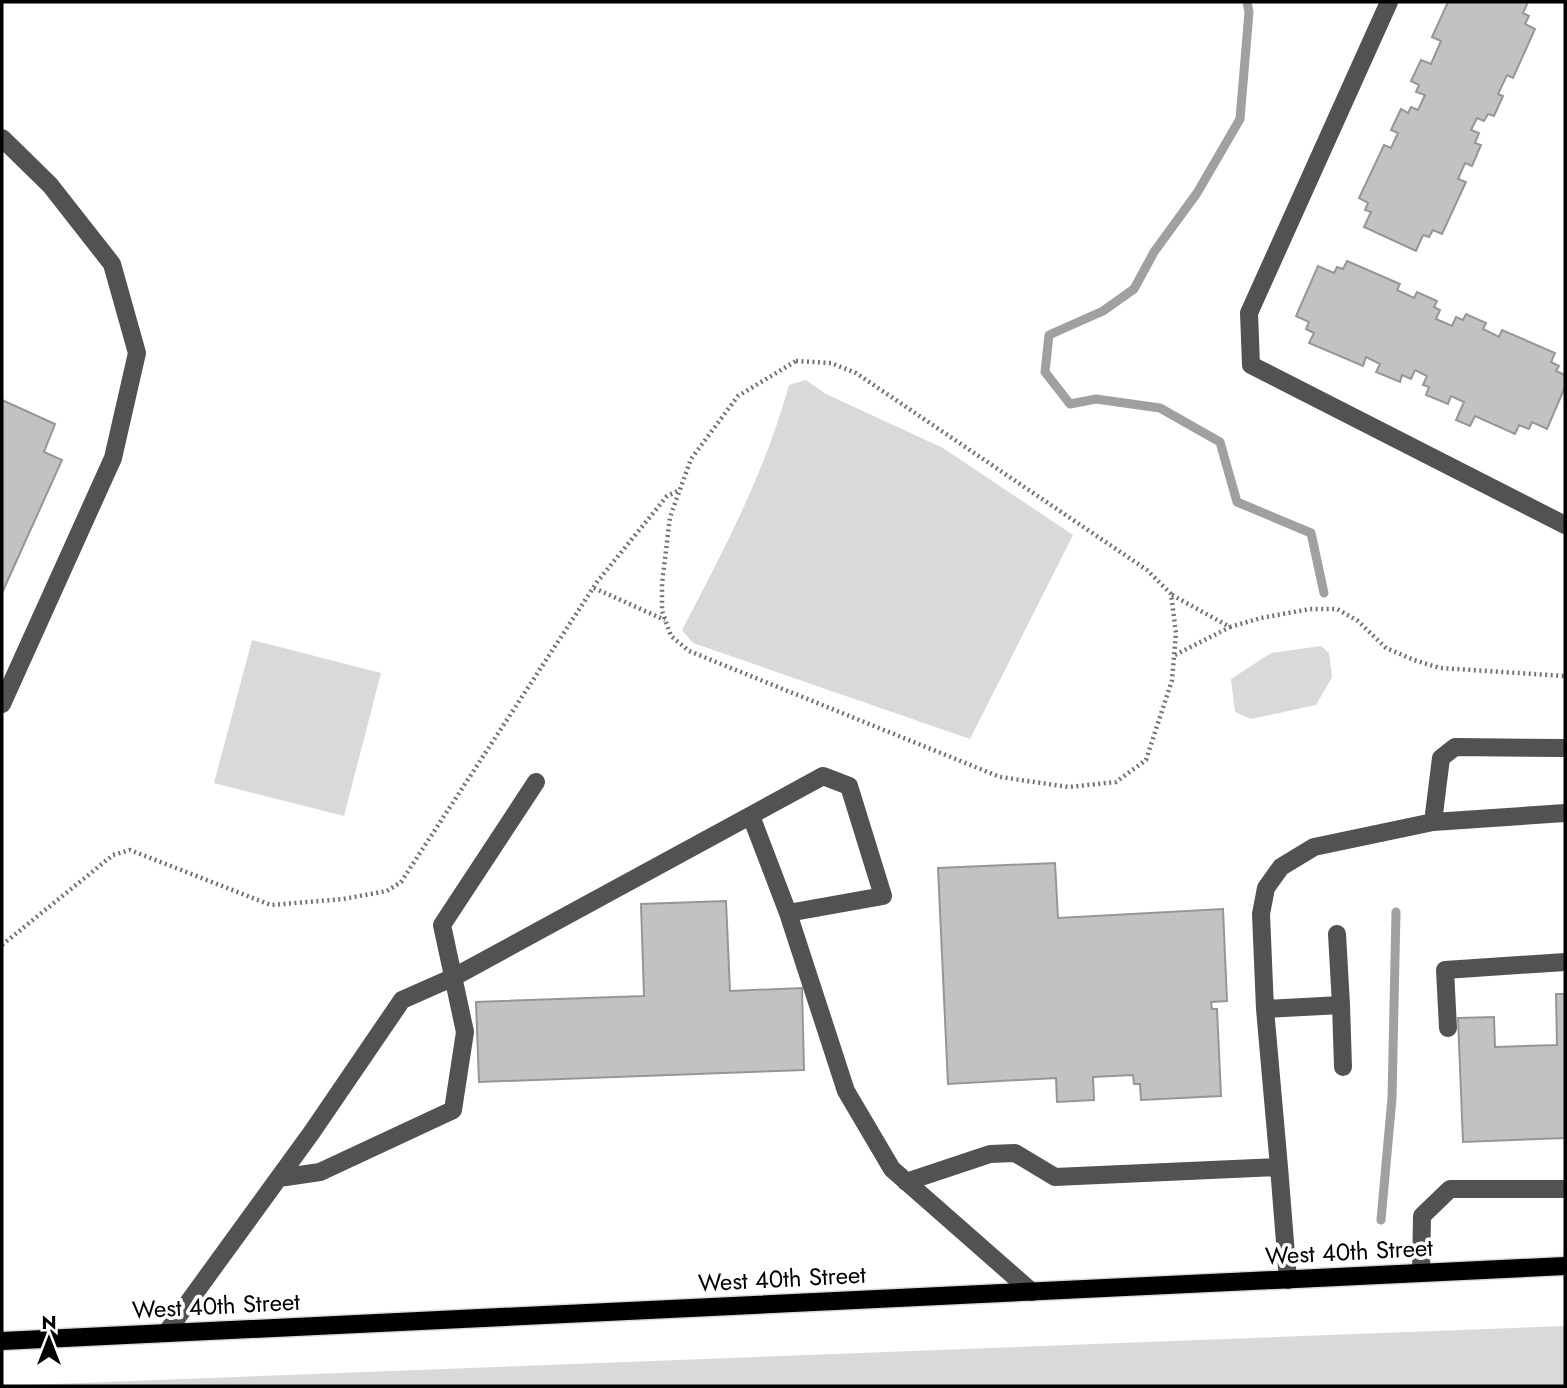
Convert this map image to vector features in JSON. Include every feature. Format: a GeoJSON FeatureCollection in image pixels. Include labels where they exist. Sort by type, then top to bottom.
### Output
{"type":"FeatureCollection","features":[{"type":"Feature","properties":{"kind":"main road","name":"West 40th Street"},"geometry":{"type":"LineString","coordinates":[[2,1341],[1565,1266]]}},
{"type":"Feature","properties":{"kind":"lane"},"geometry":{"type":"LineString","coordinates":[[1389,2],[1249,313],[1251,365],[1565,525]]}},
{"type":"Feature","properties":{"kind":"lane"},"geometry":{"type":"LineString","coordinates":[[2,138],[50,185],[112,264],[137,353],[113,458],[2,704]]}},
{"type":"Feature","properties":{"kind":"lane"},"geometry":{"type":"LineString","coordinates":[[1433,822],[1441,758],[1455,747],[1565,748]]}},
{"type":"Feature","properties":{"kind":"lane"},"geometry":{"type":"LineString","coordinates":[[166,1333],[279,1178],[402,1000],[454,977],[823,776],[849,786],[883,896],[788,913]]}},
{"type":"Feature","properties":{"kind":"lane"},"geometry":{"type":"LineString","coordinates":[[279,1178],[320,1172],[453,1110],[465,1032],[442,925],[536,782]]}},
{"type":"Feature","properties":{"kind":"lane"},"geometry":{"type":"LineString","coordinates":[[1288,1280],[1265,1009],[1261,914],[1266,888],[1281,867],[1314,847],[1433,822],[1565,813]]}},
{"type":"Feature","properties":{"kind":"lane"},"geometry":{"type":"LineString","coordinates":[[751,816],[788,913],[846,1091],[892,1169],[1031,1292]]}},
{"type":"Feature","properties":{"kind":"lane"},"geometry":{"type":"LineString","coordinates":[[1337,934],[1343,1067]]}},
{"type":"Feature","properties":{"kind":"lane"},"geometry":{"type":"LineString","coordinates":[[1448,1028],[1445,970],[1565,962]]}},
{"type":"Feature","properties":{"kind":"lane"},"geometry":{"type":"LineString","coordinates":[[1265,1009],[1341,1005]]}},
{"type":"Feature","properties":{"kind":"lane"},"geometry":{"type":"LineString","coordinates":[[906,1182],[971,1159],[1015,1153],[1055,1177],[1279,1167]]}},
{"type":"Feature","properties":{"kind":"lane"},"geometry":{"type":"LineString","coordinates":[[1421,1273],[1422,1216],[1450,1189],[1565,1189]]}},
{"type":"Feature","properties":{"kind":"path"},"geometry":{"type":"LineString","coordinates":[[1171,594],[1176,633],[1172,680],[1146,760],[1115,782],[1069,787],[1000,777],[689,651],[671,636],[665,620],[662,584],[670,517],[691,459],[738,396],[796,361],[831,363],[856,373],[1147,570],[1171,594],[1230,627]]}},
{"type":"Feature","properties":{"kind":"path"},"geometry":{"type":"LineString","coordinates":[[2,945],[113,855],[130,850],[271,905],[387,891],[401,883],[594,588],[667,496],[680,490]]}},
{"type":"Feature","properties":{"kind":"path"},"geometry":{"type":"LineString","coordinates":[[594,588],[665,620]]}},
{"type":"Feature","properties":{"kind":"path"},"geometry":{"type":"LineString","coordinates":[[1174,656],[1230,627],[1286,613],[1337,609],[1358,621],[1386,648],[1440,668],[1565,676]]}},
{"type":"Feature","properties":{"kind":"shaded area"},"geometry":{"type":"Polygon","coordinates":[[[806,380],[826,394],[943,448],[1073,535],[970,739],[693,643],[682,630],[756,480],[789,385],[806,380]]]}},
{"type":"Feature","properties":{"kind":"shaded area"},"geometry":{"type":"Polygon","coordinates":[[[252,640],[381,673],[344,816],[214,783],[252,640]]]}},
{"type":"Feature","properties":{"kind":"shaded area"},"geometry":{"type":"Polygon","coordinates":[[[1321,646],[1329,653],[1332,677],[1316,705],[1251,719],[1235,712],[1231,679],[1271,653],[1321,646]]]}},
{"type":"Feature","properties":{"kind":"shaded area"},"geometry":{"type":"Polygon","coordinates":[[[1565,1326],[1565,1386],[2,1386],[1565,1326]]]}},
{"type":"Feature","properties":{"kind":"building"},"geometry":{"type":"Polygon","coordinates":[[[1448,2],[1528,2],[1523,13],[1529,16],[1525,24],[1535,29],[1513,78],[1507,75],[1498,94],[1503,96],[1494,116],[1488,114],[1484,121],[1477,118],[1471,130],[1479,133],[1475,143],[1481,145],[1472,166],[1465,163],[1458,179],[1466,182],[1442,234],[1433,230],[1429,237],[1423,235],[1416,251],[1364,227],[1371,212],[1365,210],[1368,203],[1359,198],[1384,145],[1391,148],[1398,133],[1391,130],[1401,109],[1408,113],[1411,107],[1418,110],[1425,95],[1416,92],[1419,85],[1411,81],[1421,60],[1431,64],[1441,41],[1432,37],[1448,2]]]}},
{"type":"Feature","properties":{"kind":"building"},"geometry":{"type":"Polygon","coordinates":[[[1347,261],[1400,284],[1397,290],[1414,298],[1417,292],[1437,301],[1434,307],[1440,310],[1436,319],[1452,326],[1456,317],[1463,320],[1466,314],[1486,323],[1483,329],[1499,337],[1502,330],[1555,353],[1551,362],[1559,366],[1556,371],[1565,375],[1565,387],[1547,429],[1532,422],[1529,429],[1519,425],[1515,434],[1475,416],[1470,426],[1456,420],[1464,402],[1451,396],[1448,404],[1426,395],[1429,387],[1423,385],[1427,376],[1415,370],[1411,379],[1402,375],[1400,382],[1376,372],[1380,364],[1366,357],[1363,366],[1309,343],[1314,333],[1306,329],[1309,322],[1296,316],[1318,266],[1334,273],[1337,267],[1343,269],[1347,261]]]}},
{"type":"Feature","properties":{"kind":"building"},"geometry":{"type":"Polygon","coordinates":[[[2,400],[55,424],[44,452],[62,460],[2,593],[2,400]]]}},
{"type":"Feature","properties":{"kind":"building"},"geometry":{"type":"Polygon","coordinates":[[[1055,863],[1058,918],[1223,909],[1227,1001],[1211,1002],[1212,1009],[1217,1009],[1221,1096],[1141,1100],[1140,1084],[1134,1084],[1133,1075],[1093,1077],[1094,1100],[1057,1102],[1056,1078],[948,1084],[938,868],[1055,863]]]}},
{"type":"Feature","properties":{"kind":"building"},"geometry":{"type":"Polygon","coordinates":[[[726,901],[730,991],[802,988],[804,1070],[479,1082],[476,1002],[644,996],[641,904],[726,901]]]}},
{"type":"Feature","properties":{"kind":"building"},"geometry":{"type":"Polygon","coordinates":[[[1556,994],[1565,994],[1565,1138],[1463,1142],[1458,1018],[1494,1017],[1495,1047],[1557,1045],[1556,994]]]}},
{"type":"Feature","properties":{"kind":"waterway"},"geometry":{"type":"LineString","coordinates":[[1247,2],[1249,12],[1240,119],[1197,193],[1154,252],[1134,289],[1103,311],[1049,335],[1045,372],[1070,404],[1096,399],[1160,408],[1220,442],[1237,502],[1311,533],[1324,593]]}},
{"type":"Feature","properties":{"kind":"waterway"},"geometry":{"type":"LineString","coordinates":[[1381,1220],[1392,1098],[1396,912]]}}]}
